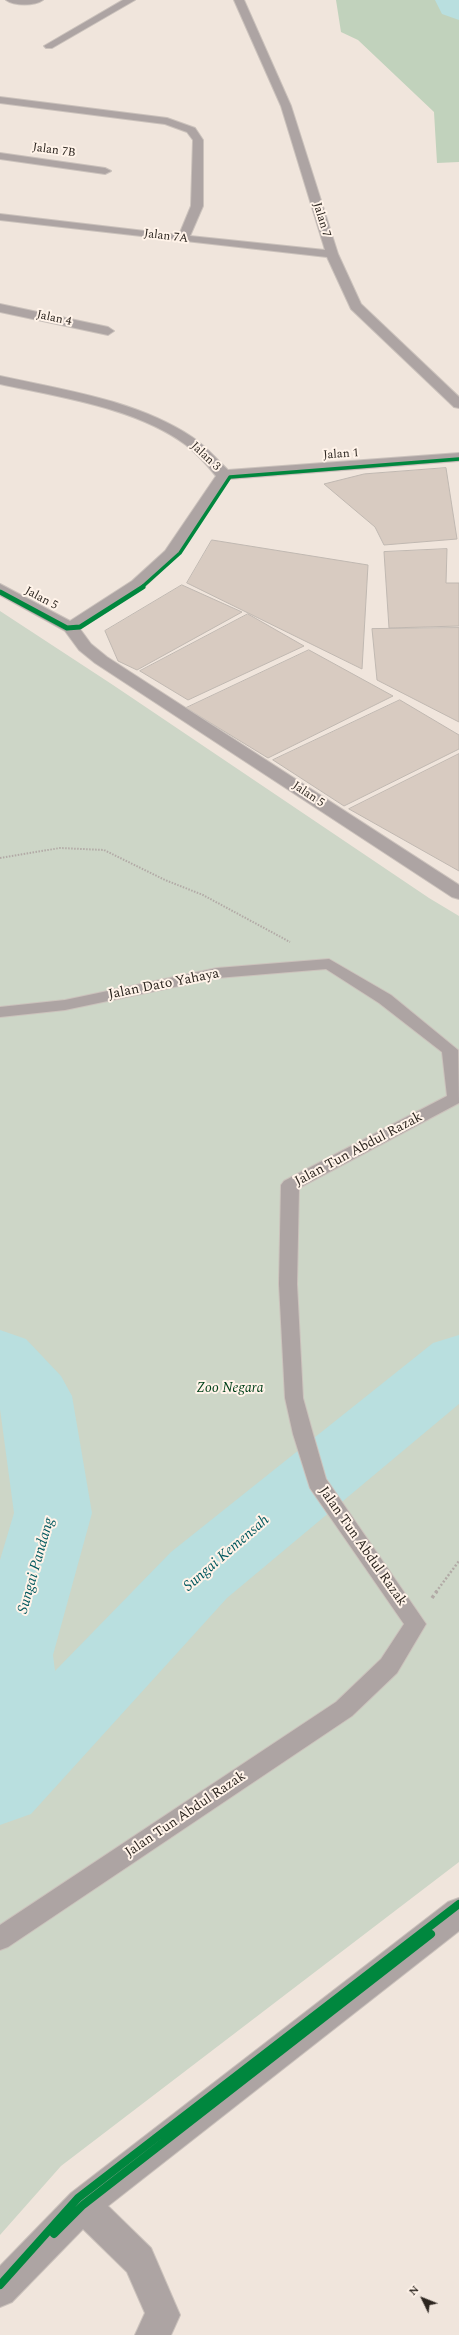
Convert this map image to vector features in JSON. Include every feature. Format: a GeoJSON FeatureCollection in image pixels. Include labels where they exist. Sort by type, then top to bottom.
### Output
{"type":"FeatureCollection","features":[{"type":"Feature","properties":{"kind":"street"},"geometry":{"type":"LineString","coordinates":[[11,0],[22,2],[38,0]]}},
{"type":"Feature","properties":{"kind":"street"},"geometry":{"type":"LineString","coordinates":[[49,46],[130,0]]}},
{"type":"Feature","properties":{"kind":"street","name":"Jalan 7"},"geometry":{"type":"LineString","coordinates":[[239,0],[286,106],[332,254],[356,306],[459,404]]}},
{"type":"Feature","properties":{"kind":"street"},"geometry":{"type":"LineString","coordinates":[[0,100],[167,121],[191,130],[198,140],[197,206],[183,239]]}},
{"type":"Feature","properties":{"kind":"street","name":"Jalan 7B"},"geometry":{"type":"LineString","coordinates":[[0,156],[105,171]]}},
{"type":"Feature","properties":{"kind":"street","name":"Jalan 7A"},"geometry":{"type":"LineString","coordinates":[[0,217],[183,239],[332,254]]}},
{"type":"Feature","properties":{"kind":"street","name":"Jalan 4"},"geometry":{"type":"LineString","coordinates":[[0,308],[108,331]]}},
{"type":"Feature","properties":{"kind":"street","name":"Jalan 3"},"geometry":{"type":"LineString","coordinates":[[0,380],[80,399],[161,426],[187,440],[224,475],[170,554],[138,584],[71,628]]}},
{"type":"Feature","properties":{"kind":"street"},"geometry":{"type":"LineString","coordinates":[[458,458],[459,475]]}},
{"type":"Feature","properties":{"kind":"street","name":"Jalan 1"},"geometry":{"type":"LineString","coordinates":[[224,475],[458,458]]}},
{"type":"Feature","properties":{"kind":"street","name":"Jalan 5"},"geometry":{"type":"LineString","coordinates":[[0,590],[71,628],[85,647],[101,660],[459,892]]}},
{"type":"Feature","properties":{"kind":"street"},"geometry":{"type":"LineString","coordinates":[[0,2290],[83,2204],[459,1912]]}},
{"type":"Feature","properties":{"kind":"street"},"geometry":{"type":"LineString","coordinates":[[83,2204],[139,2260],[162,2315],[152,2335]]}},
{"type":"Feature","properties":{"kind":"lane","name":"Jalan Dato Yahaya"},"geometry":{"type":"LineString","coordinates":[[0,1012],[65,1005],[217,973],[329,964]]}},
{"type":"Feature","properties":{"kind":"lane","name":"Jalan Tun Abdul Razak"},"geometry":{"type":"LineString","coordinates":[[0,1939],[344,1709],[389,1666],[416,1624],[317,1482],[303,1434],[294,1398],[289,1291],[290,1185],[456,1098],[450,1050],[385,999],[329,964]]}},
{"type":"Feature","properties":{"kind":"path"},"geometry":{"type":"LineString","coordinates":[[0,858],[60,848],[104,850],[165,880],[203,895],[329,964]]}},
{"type":"Feature","properties":{"kind":"path"},"geometry":{"type":"LineString","coordinates":[[416,1624],[459,1561]]}},
{"type":"Feature","properties":{"kind":"green space"},"geometry":{"type":"Polygon","coordinates":[[[336,0],[459,0],[459,162],[437,163],[434,112],[358,40],[341,32],[336,0]]]}},
{"type":"Feature","properties":{"kind":"green space","name":"Zoo Negara"},"geometry":{"type":"Polygon","coordinates":[[[0,611],[113,685],[429,898],[459,916],[459,1862],[61,2166],[0,2235],[0,611]]]}},
{"type":"Feature","properties":{"kind":"building"},"geometry":{"type":"Polygon","coordinates":[[[446,468],[457,539],[384,545],[375,527],[324,484],[364,474],[446,468]]]}},
{"type":"Feature","properties":{"kind":"building"},"geometry":{"type":"Polygon","coordinates":[[[212,540],[368,565],[362,669],[187,583],[212,540]]]}},
{"type":"Feature","properties":{"kind":"building"},"geometry":{"type":"Polygon","coordinates":[[[447,549],[446,583],[459,583],[459,626],[389,628],[384,552],[447,549]]]}},
{"type":"Feature","properties":{"kind":"building"},"geometry":{"type":"Polygon","coordinates":[[[182,585],[242,612],[137,670],[118,661],[105,631],[182,585]]]}},
{"type":"Feature","properties":{"kind":"building"},"geometry":{"type":"Polygon","coordinates":[[[248,614],[304,646],[188,700],[140,671],[248,614]]]}},
{"type":"Feature","properties":{"kind":"building"},"geometry":{"type":"Polygon","coordinates":[[[459,628],[459,722],[377,680],[372,629],[459,628]]]}},
{"type":"Feature","properties":{"kind":"building"},"geometry":{"type":"Polygon","coordinates":[[[309,650],[393,696],[268,758],[186,708],[309,650]]]}},
{"type":"Feature","properties":{"kind":"building"},"geometry":{"type":"Polygon","coordinates":[[[400,700],[459,735],[459,749],[344,806],[273,760],[400,700]]]}},
{"type":"Feature","properties":{"kind":"building"},"geometry":{"type":"Polygon","coordinates":[[[459,754],[459,871],[349,809],[459,754]]]}},
{"type":"Feature","properties":{"kind":"waterway","name":"Sungai Kemensah"},"geometry":{"type":"LineString","coordinates":[[449,0],[452,8],[459,12]]}},
{"type":"Feature","properties":{"kind":"waterway","name":"Sungai Pandang"},"geometry":{"type":"LineString","coordinates":[[0,1358],[35,1396],[53,1513],[12,1655],[22,1763]]}},
{"type":"Feature","properties":{"kind":"waterway","name":"Sungai Kemensah"},"geometry":{"type":"LineString","coordinates":[[22,1763],[199,1575],[459,1363]]}},
{"type":"Feature","properties":{"kind":"waterway","name":"Sungai Kemensah"},"geometry":{"type":"LineString","coordinates":[[0,1786],[22,1763]]}},
{"type":"Feature","properties":{"kind":"cycle path"},"geometry":{"type":"LineString","coordinates":[[0,592],[67,628],[80,627],[147,585],[180,553],[230,477],[459,459]]}},
{"type":"Feature","properties":{"kind":"cycle path"},"geometry":{"type":"LineString","coordinates":[[0,2285],[78,2198],[459,1904]]}},
{"type":"Feature","properties":{"kind":"cycle path"},"geometry":{"type":"LineString","coordinates":[[54,2234],[83,2205],[431,1934]]}}]}
